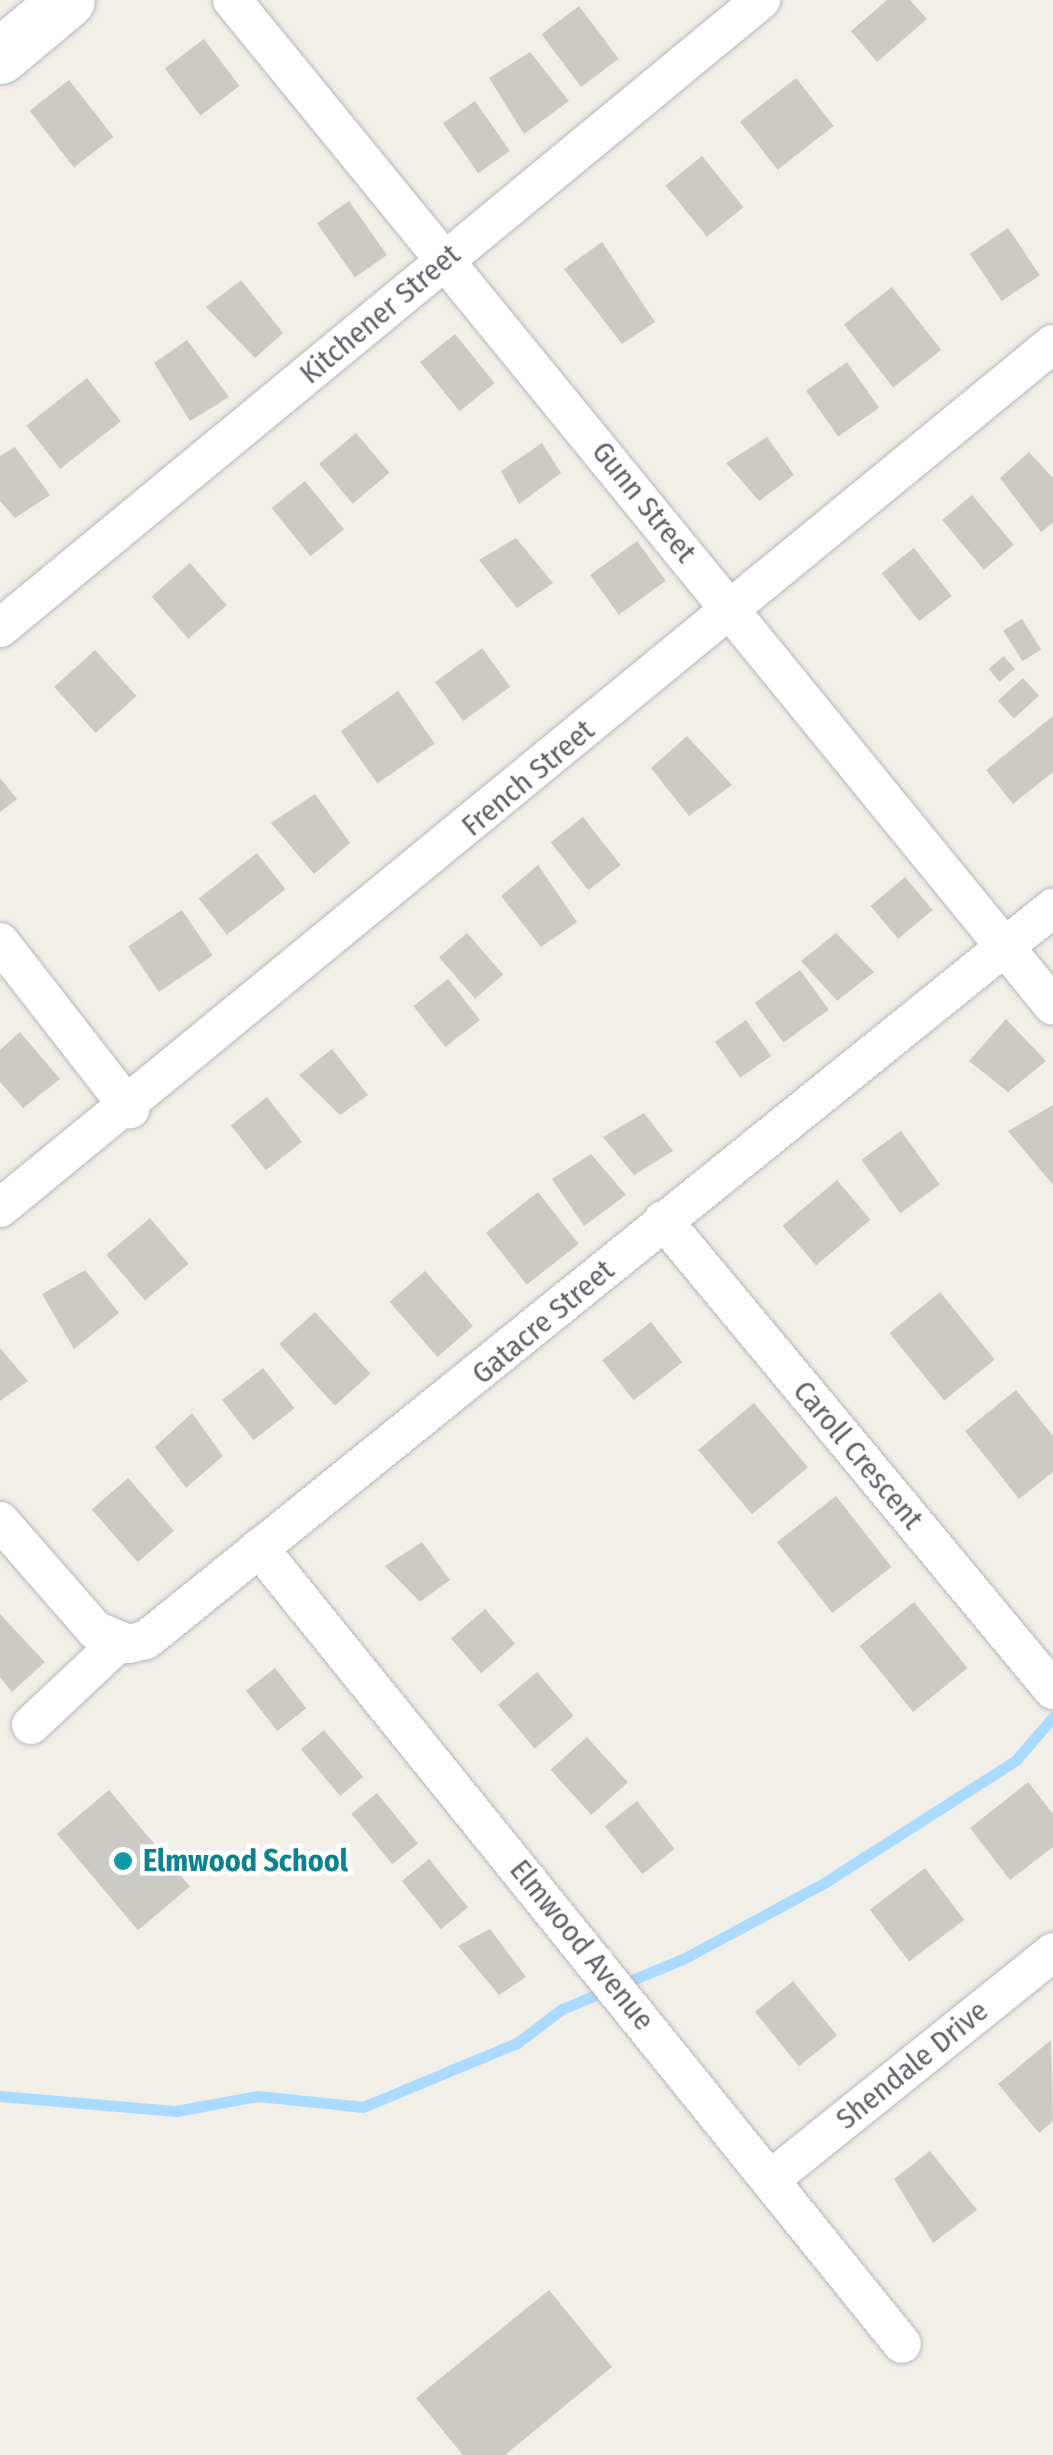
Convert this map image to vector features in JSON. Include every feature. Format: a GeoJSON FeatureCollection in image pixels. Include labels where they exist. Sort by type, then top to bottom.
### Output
{"type":"FeatureCollection","features":[{"type":"Feature","properties":{"kind":"street"},"geometry":{"type":"LineString","coordinates":[[0,56],[67,0]]}},
{"type":"Feature","properties":{"kind":"street","name":"Gunn Street"},"geometry":{"type":"LineString","coordinates":[[232,0],[447,258],[1053,1006]]}},
{"type":"Feature","properties":{"kind":"street","name":"Kitchener Street"},"geometry":{"type":"LineString","coordinates":[[0,628],[761,0]]}},
{"type":"Feature","properties":{"kind":"street","name":"French Street"},"geometry":{"type":"LineString","coordinates":[[0,1208],[130,1109],[1053,344]]}},
{"type":"Feature","properties":{"kind":"street","name":"Gatacre Street"},"geometry":{"type":"LineString","coordinates":[[32,1724],[118,1642],[146,1640],[258,1548],[421,1425],[662,1220],[1053,908]]}},
{"type":"Feature","properties":{"kind":"street"},"geometry":{"type":"LineString","coordinates":[[0,942],[130,1109]]}},
{"type":"Feature","properties":{"kind":"street","name":"Caroll Crescent"},"geometry":{"type":"LineString","coordinates":[[662,1220],[1053,1690]]}},
{"type":"Feature","properties":{"kind":"street"},"geometry":{"type":"LineString","coordinates":[[0,1521],[87,1623],[118,1642]]}},
{"type":"Feature","properties":{"kind":"street","name":"Elmwood Avenue"},"geometry":{"type":"LineString","coordinates":[[258,1548],[902,2344]]}},
{"type":"Feature","properties":{"kind":"street","name":"Shendale Drive"},"geometry":{"type":"LineString","coordinates":[[771,2179],[1053,1952]]}},
{"type":"Feature","properties":{"kind":"building"},"geometry":{"type":"Polygon","coordinates":[[[887,0],[910,0],[927,19],[877,62],[851,31],[887,0]]]}},
{"type":"Feature","properties":{"kind":"building"},"geometry":{"type":"Polygon","coordinates":[[[579,6],[619,59],[581,87],[541,34],[579,6]]]}},
{"type":"Feature","properties":{"kind":"building"},"geometry":{"type":"Polygon","coordinates":[[[204,39],[240,86],[200,116],[165,68],[204,39]]]}},
{"type":"Feature","properties":{"kind":"building"},"geometry":{"type":"Polygon","coordinates":[[[530,52],[569,101],[524,134],[489,78],[530,52]]]}},
{"type":"Feature","properties":{"kind":"building"},"geometry":{"type":"Polygon","coordinates":[[[796,78],[834,126],[778,170],[740,122],[796,78]]]}},
{"type":"Feature","properties":{"kind":"building"},"geometry":{"type":"Polygon","coordinates":[[[69,80],[113,137],[74,168],[30,111],[69,80]]]}},
{"type":"Feature","properties":{"kind":"building"},"geometry":{"type":"Polygon","coordinates":[[[475,101],[510,151],[478,173],[443,123],[475,101]]]}},
{"type":"Feature","properties":{"kind":"building"},"geometry":{"type":"Polygon","coordinates":[[[702,156],[744,207],[707,237],[665,186],[702,156]]]}},
{"type":"Feature","properties":{"kind":"building"},"geometry":{"type":"Polygon","coordinates":[[[349,201],[387,255],[355,277],[317,223],[349,201]]]}},
{"type":"Feature","properties":{"kind":"building"},"geometry":{"type":"Polygon","coordinates":[[[1008,228],[1040,275],[1002,301],[970,254],[1008,228]]]}},
{"type":"Feature","properties":{"kind":"building"},"geometry":{"type":"Polygon","coordinates":[[[602,242],[655,322],[622,344],[564,269],[602,242]]]}},
{"type":"Feature","properties":{"kind":"building"},"geometry":{"type":"Polygon","coordinates":[[[241,280],[283,333],[255,358],[206,307],[241,280]]]}},
{"type":"Feature","properties":{"kind":"building"},"geometry":{"type":"Polygon","coordinates":[[[892,287],[941,350],[893,388],[844,325],[892,287]]]}},
{"type":"Feature","properties":{"kind":"building"},"geometry":{"type":"Polygon","coordinates":[[[455,334],[495,383],[460,411],[420,362],[455,334]]]}},
{"type":"Feature","properties":{"kind":"building"},"geometry":{"type":"Polygon","coordinates":[[[187,340],[229,397],[190,421],[154,363],[187,340]]]}},
{"type":"Feature","properties":{"kind":"building"},"geometry":{"type":"Polygon","coordinates":[[[847,362],[879,408],[838,437],[806,391],[847,362]]]}},
{"type":"Feature","properties":{"kind":"building"},"geometry":{"type":"Polygon","coordinates":[[[87,378],[121,421],[60,469],[26,425],[87,378]]]}},
{"type":"Feature","properties":{"kind":"building"},"geometry":{"type":"Polygon","coordinates":[[[356,433],[389,473],[353,504],[319,464],[356,433]]]}},
{"type":"Feature","properties":{"kind":"building"},"geometry":{"type":"Polygon","coordinates":[[[767,437],[794,475],[759,501],[726,463],[767,437]]]}},
{"type":"Feature","properties":{"kind":"building"},"geometry":{"type":"Polygon","coordinates":[[[542,443],[561,473],[519,504],[501,471],[542,443]]]}},
{"type":"Feature","properties":{"kind":"building"},"geometry":{"type":"Polygon","coordinates":[[[15,447],[50,495],[15,518],[0,501],[0,456],[15,447]]]}},
{"type":"Feature","properties":{"kind":"building"},"geometry":{"type":"Polygon","coordinates":[[[1029,452],[1053,478],[1053,523],[1041,532],[1000,478],[1029,452]]]}},
{"type":"Feature","properties":{"kind":"building"},"geometry":{"type":"Polygon","coordinates":[[[305,481],[344,529],[311,556],[272,508],[305,481]]]}},
{"type":"Feature","properties":{"kind":"building"},"geometry":{"type":"Polygon","coordinates":[[[972,495],[1014,545],[984,570],[942,520],[972,495]]]}},
{"type":"Feature","properties":{"kind":"building"},"geometry":{"type":"Polygon","coordinates":[[[516,538],[553,583],[517,608],[479,560],[516,538]]]}},
{"type":"Feature","properties":{"kind":"building"},"geometry":{"type":"Polygon","coordinates":[[[637,541],[666,581],[619,615],[590,575],[637,541]]]}},
{"type":"Feature","properties":{"kind":"building"},"geometry":{"type":"Polygon","coordinates":[[[914,548],[952,596],[919,621],[882,573],[914,548]]]}},
{"type":"Feature","properties":{"kind":"building"},"geometry":{"type":"Polygon","coordinates":[[[190,563],[227,605],[188,639],[152,596],[190,563]]]}},
{"type":"Feature","properties":{"kind":"building"},"geometry":{"type":"Polygon","coordinates":[[[1022,619],[1041,650],[1022,661],[1003,631],[1022,619]]]}},
{"type":"Feature","properties":{"kind":"building"},"geometry":{"type":"Polygon","coordinates":[[[482,648],[510,687],[463,721],[435,682],[482,648]]]}},
{"type":"Feature","properties":{"kind":"building"},"geometry":{"type":"Polygon","coordinates":[[[95,650],[136,696],[96,733],[54,687],[95,650]]]}},
{"type":"Feature","properties":{"kind":"building"},"geometry":{"type":"Polygon","coordinates":[[[1004,656],[1015,669],[1000,682],[989,669],[1004,656]]]}},
{"type":"Feature","properties":{"kind":"building"},"geometry":{"type":"Polygon","coordinates":[[[1023,678],[1039,696],[1014,719],[998,701],[1023,678]]]}},
{"type":"Feature","properties":{"kind":"building"},"geometry":{"type":"Polygon","coordinates":[[[398,691],[435,743],[377,784],[341,731],[398,691]]]}},
{"type":"Feature","properties":{"kind":"building"},"geometry":{"type":"Polygon","coordinates":[[[1053,716],[1053,772],[1013,804],[986,770],[1053,716]]]}},
{"type":"Feature","properties":{"kind":"building"},"geometry":{"type":"Polygon","coordinates":[[[687,736],[732,785],[689,816],[651,768],[687,736]]]}},
{"type":"Feature","properties":{"kind":"building"},"geometry":{"type":"Polygon","coordinates":[[[0,778],[17,799],[0,812],[0,778]]]}},
{"type":"Feature","properties":{"kind":"building"},"geometry":{"type":"Polygon","coordinates":[[[315,794],[350,843],[314,874],[271,823],[315,794]]]}},
{"type":"Feature","properties":{"kind":"building"},"geometry":{"type":"Polygon","coordinates":[[[583,817],[621,865],[588,890],[551,842],[583,817]]]}},
{"type":"Feature","properties":{"kind":"building"},"geometry":{"type":"Polygon","coordinates":[[[257,853],[285,889],[227,935],[199,899],[257,853]]]}},
{"type":"Feature","properties":{"kind":"building"},"geometry":{"type":"Polygon","coordinates":[[[538,865],[577,922],[541,947],[501,896],[538,865]]]}},
{"type":"Feature","properties":{"kind":"building"},"geometry":{"type":"Polygon","coordinates":[[[905,877],[933,910],[898,939],[871,906],[905,877]]]}},
{"type":"Feature","properties":{"kind":"building"},"geometry":{"type":"Polygon","coordinates":[[[182,910],[213,956],[159,992],[128,946],[182,910]]]}},
{"type":"Feature","properties":{"kind":"building"},"geometry":{"type":"Polygon","coordinates":[[[467,933],[503,975],[475,999],[439,957],[467,933]]]}},
{"type":"Feature","properties":{"kind":"building"},"geometry":{"type":"Polygon","coordinates":[[[836,933],[874,972],[837,1001],[801,961],[836,933]]]}},
{"type":"Feature","properties":{"kind":"building"},"geometry":{"type":"Polygon","coordinates":[[[800,970],[829,1010],[783,1043],[755,1003],[800,970]]]}},
{"type":"Feature","properties":{"kind":"building"},"geometry":{"type":"Polygon","coordinates":[[[448,979],[480,1020],[445,1047],[413,1006],[448,979]]]}},
{"type":"Feature","properties":{"kind":"building"},"geometry":{"type":"Polygon","coordinates":[[[1006,1019],[1046,1061],[1008,1092],[969,1061],[1006,1019]]]}},
{"type":"Feature","properties":{"kind":"building"},"geometry":{"type":"Polygon","coordinates":[[[746,1020],[771,1056],[740,1078],[715,1042],[746,1020]]]}},
{"type":"Feature","properties":{"kind":"building"},"geometry":{"type":"Polygon","coordinates":[[[20,1032],[60,1079],[23,1108],[0,1082],[0,1050],[20,1032]]]}},
{"type":"Feature","properties":{"kind":"building"},"geometry":{"type":"Polygon","coordinates":[[[332,1049],[368,1095],[340,1115],[299,1075],[332,1049]]]}},
{"type":"Feature","properties":{"kind":"building"},"geometry":{"type":"Polygon","coordinates":[[[267,1097],[302,1142],[266,1170],[231,1125],[267,1097]]]}},
{"type":"Feature","properties":{"kind":"building"},"geometry":{"type":"Polygon","coordinates":[[[1053,1105],[1053,1185],[1008,1131],[1053,1105]]]}},
{"type":"Feature","properties":{"kind":"building"},"geometry":{"type":"Polygon","coordinates":[[[644,1113],[673,1151],[634,1175],[603,1137],[644,1113]]]}},
{"type":"Feature","properties":{"kind":"building"},"geometry":{"type":"Polygon","coordinates":[[[901,1131],[940,1184],[900,1213],[861,1160],[901,1131]]]}},
{"type":"Feature","properties":{"kind":"building"},"geometry":{"type":"Polygon","coordinates":[[[591,1154],[626,1195],[584,1226],[552,1179],[591,1154]]]}},
{"type":"Feature","properties":{"kind":"building"},"geometry":{"type":"Polygon","coordinates":[[[837,1180],[870,1220],[816,1265],[783,1226],[837,1180]]]}},
{"type":"Feature","properties":{"kind":"building"},"geometry":{"type":"Polygon","coordinates":[[[538,1192],[579,1244],[527,1285],[486,1233],[538,1192]]]}},
{"type":"Feature","properties":{"kind":"building"},"geometry":{"type":"Polygon","coordinates":[[[150,1218],[189,1264],[145,1301],[106,1255],[150,1218]]]}},
{"type":"Feature","properties":{"kind":"building"},"geometry":{"type":"Polygon","coordinates":[[[85,1270],[119,1313],[74,1349],[42,1294],[85,1270]]]}},
{"type":"Feature","properties":{"kind":"building"},"geometry":{"type":"Polygon","coordinates":[[[425,1271],[473,1326],[437,1357],[390,1302],[425,1271]]]}},
{"type":"Feature","properties":{"kind":"building"},"geometry":{"type":"Polygon","coordinates":[[[940,1292],[995,1360],[944,1401],[889,1333],[940,1292]]]}},
{"type":"Feature","properties":{"kind":"building"},"geometry":{"type":"Polygon","coordinates":[[[315,1312],[371,1374],[335,1406],[279,1344],[315,1312]]]}},
{"type":"Feature","properties":{"kind":"building"},"geometry":{"type":"Polygon","coordinates":[[[651,1322],[682,1362],[634,1400],[602,1360],[651,1322]]]}},
{"type":"Feature","properties":{"kind":"building"},"geometry":{"type":"Polygon","coordinates":[[[0,1348],[28,1381],[0,1401],[0,1348]]]}},
{"type":"Feature","properties":{"kind":"building"},"geometry":{"type":"Polygon","coordinates":[[[263,1368],[294,1408],[253,1440],[222,1400],[263,1368]]]}},
{"type":"Feature","properties":{"kind":"building"},"geometry":{"type":"Polygon","coordinates":[[[1016,1390],[1053,1436],[1053,1472],[1019,1499],[965,1431],[1016,1390]]]}},
{"type":"Feature","properties":{"kind":"building"},"geometry":{"type":"Polygon","coordinates":[[[754,1403],[808,1467],[752,1514],[698,1450],[754,1403]]]}},
{"type":"Feature","properties":{"kind":"building"},"geometry":{"type":"Polygon","coordinates":[[[192,1413],[223,1456],[186,1488],[155,1447],[192,1413]]]}},
{"type":"Feature","properties":{"kind":"building"},"geometry":{"type":"Polygon","coordinates":[[[128,1478],[174,1531],[138,1562],[92,1509],[128,1478]]]}},
{"type":"Feature","properties":{"kind":"building"},"geometry":{"type":"Polygon","coordinates":[[[836,1496],[891,1567],[832,1613],[777,1542],[836,1496]]]}},
{"type":"Feature","properties":{"kind":"building"},"geometry":{"type":"Polygon","coordinates":[[[422,1542],[450,1580],[420,1602],[385,1566],[422,1542]]]}},
{"type":"Feature","properties":{"kind":"building"},"geometry":{"type":"Polygon","coordinates":[[[914,1602],[967,1668],[913,1712],[860,1646],[914,1602]]]}},
{"type":"Feature","properties":{"kind":"building"},"geometry":{"type":"Polygon","coordinates":[[[485,1609],[515,1644],[481,1673],[451,1639],[485,1609]]]}},
{"type":"Feature","properties":{"kind":"building"},"geometry":{"type":"Polygon","coordinates":[[[0,1614],[45,1662],[12,1692],[0,1677],[0,1614]]]}},
{"type":"Feature","properties":{"kind":"building"},"geometry":{"type":"Polygon","coordinates":[[[275,1668],[306,1708],[277,1731],[246,1691],[275,1668]]]}},
{"type":"Feature","properties":{"kind":"building"},"geometry":{"type":"Polygon","coordinates":[[[537,1672],[574,1716],[535,1748],[498,1705],[537,1672]]]}},
{"type":"Feature","properties":{"kind":"building"},"geometry":{"type":"Polygon","coordinates":[[[324,1730],[363,1777],[340,1796],[301,1749],[324,1730]]]}},
{"type":"Feature","properties":{"kind":"building"},"geometry":{"type":"Polygon","coordinates":[[[587,1737],[628,1782],[591,1815],[551,1770],[587,1737]]]}},
{"type":"Feature","properties":{"kind":"building"},"geometry":{"type":"Polygon","coordinates":[[[1028,1782],[1053,1814],[1053,1847],[1010,1880],[970,1828],[1028,1782]]]}},
{"type":"Feature","properties":{"kind":"building","name":"Elmwood School"},"geometry":{"type":"Polygon","coordinates":[[[109,1790],[190,1887],[138,1930],[57,1834],[109,1790]]]}},
{"type":"Feature","properties":{"kind":"building"},"geometry":{"type":"Polygon","coordinates":[[[377,1793],[418,1844],[392,1864],[351,1814],[377,1793]]]}},
{"type":"Feature","properties":{"kind":"building"},"geometry":{"type":"Polygon","coordinates":[[[637,1801],[675,1849],[642,1874],[605,1826],[637,1801]]]}},
{"type":"Feature","properties":{"kind":"building"},"geometry":{"type":"Polygon","coordinates":[[[429,1859],[468,1907],[441,1929],[402,1881],[429,1859]]]}},
{"type":"Feature","properties":{"kind":"building"},"geometry":{"type":"Polygon","coordinates":[[[925,1868],[964,1920],[909,1961],[870,1910],[925,1868]]]}},
{"type":"Feature","properties":{"kind":"building"},"geometry":{"type":"Polygon","coordinates":[[[490,1929],[526,1977],[499,1995],[458,1946],[490,1929]]]}},
{"type":"Feature","properties":{"kind":"building"},"geometry":{"type":"Polygon","coordinates":[[[793,1981],[837,2035],[799,2066],[755,2012],[793,1981]]]}},
{"type":"Feature","properties":{"kind":"building"},"geometry":{"type":"Polygon","coordinates":[[[1051,2040],[1053,2121],[1039,2133],[998,2084],[1051,2040]]]}},
{"type":"Feature","properties":{"kind":"building"},"geometry":{"type":"Polygon","coordinates":[[[930,2151],[977,2210],[933,2243],[894,2179],[930,2151]]]}},
{"type":"Feature","properties":{"kind":"building"},"geometry":{"type":"Polygon","coordinates":[[[549,2290],[612,2367],[505,2455],[463,2455],[416,2398],[549,2290]]]}},
{"type":"Feature","properties":{"kind":"waterway"},"geometry":{"type":"LineString","coordinates":[[0,2096],[176,2111],[258,2096],[363,2107],[517,2043],[562,2009],[683,1959],[824,1883],[1016,1760],[1053,1717]]}},
{"type":"Feature","properties":{"kind":"place","name":"Elmwood School"},"geometry":{"type":"Point","coordinates":[123,1861]}}]}
